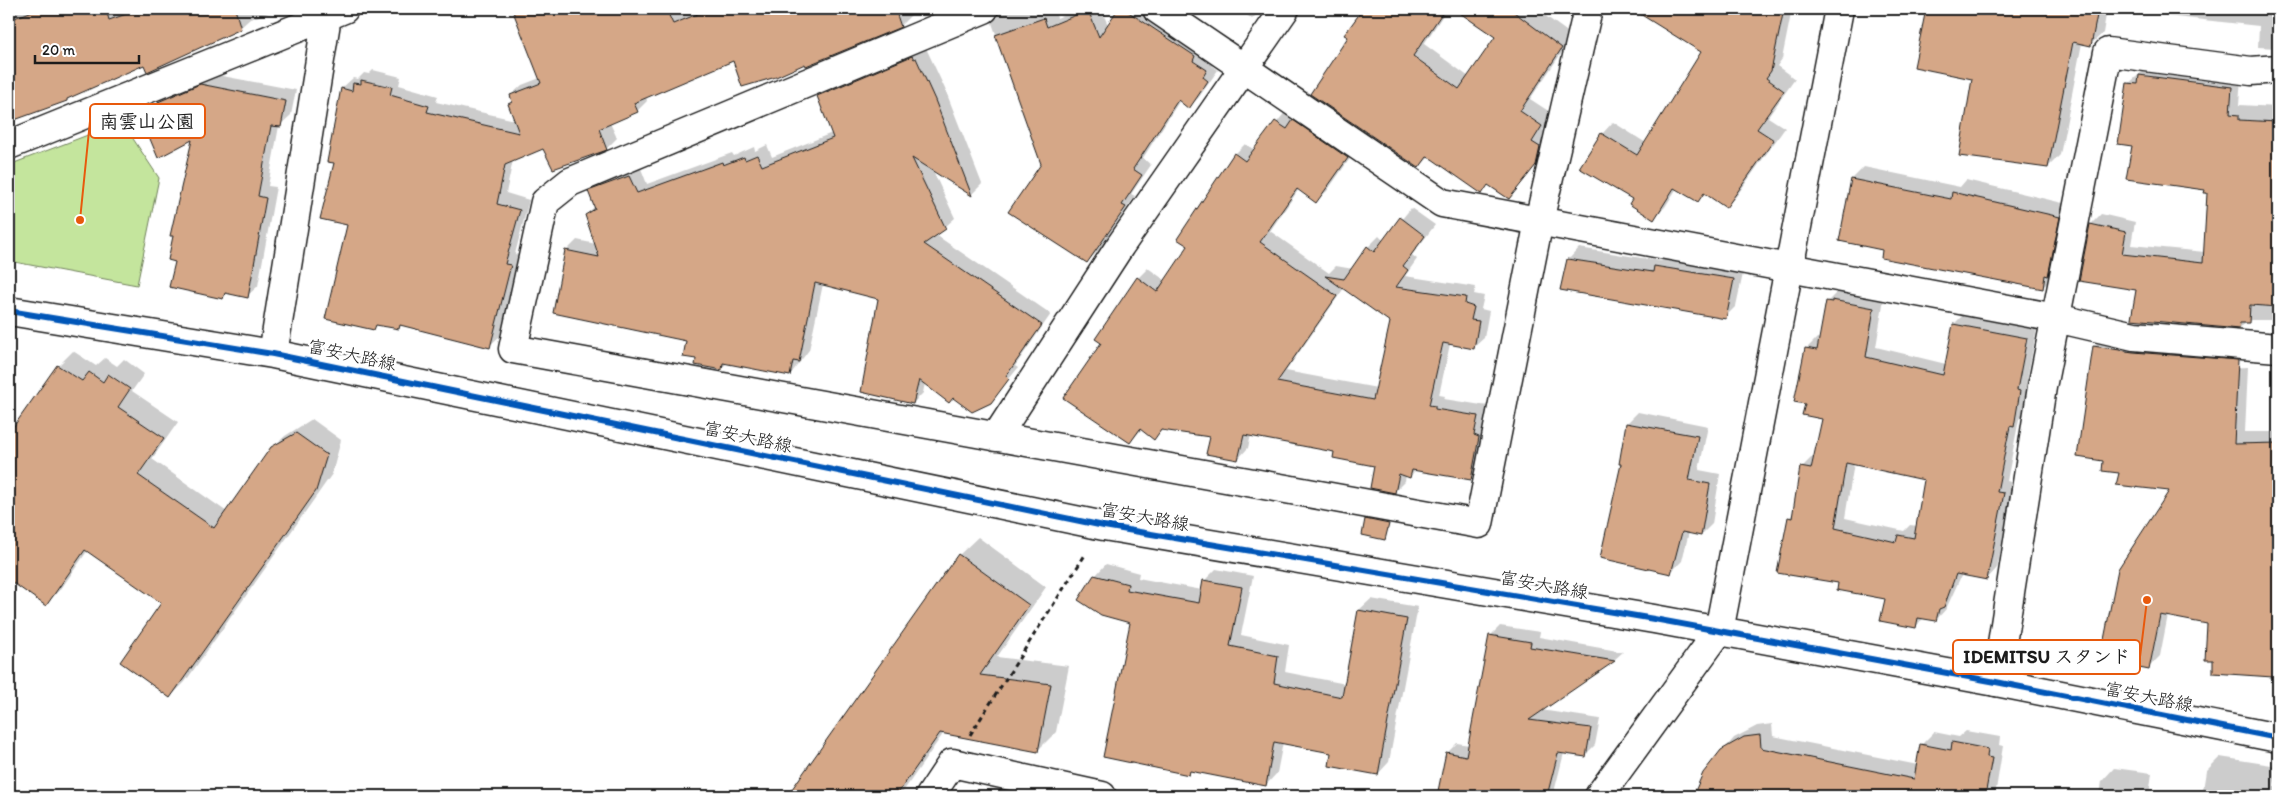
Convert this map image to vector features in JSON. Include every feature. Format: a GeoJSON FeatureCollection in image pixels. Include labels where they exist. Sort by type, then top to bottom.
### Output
{"type":"FeatureCollection","features":[{"type":"Feature","properties":{"kind":"street"},"geometry":{"type":"LineString","coordinates":[[984,9],[570,182],[545,202],[513,349],[1479,524],[1539,221],[1588,9]]}},
{"type":"Feature","properties":{"kind":"street"},"geometry":{"type":"LineString","coordinates":[[1157,9],[1442,203],[2056,318],[2134,336],[2278,348]]}},
{"type":"Feature","properties":{"kind":"street"},"geometry":{"type":"LineString","coordinates":[[996,437],[1120,246],[1243,66],[1285,9]]}},
{"type":"Feature","properties":{"kind":"street"},"geometry":{"type":"LineString","coordinates":[[1599,796],[1719,631],[1839,9]]}},
{"type":"Feature","properties":{"kind":"street"},"geometry":{"type":"LineString","coordinates":[[9,145],[332,11]]}},
{"type":"Feature","properties":{"kind":"street"},"geometry":{"type":"LineString","coordinates":[[273,354],[332,11]]}},
{"type":"Feature","properties":{"kind":"street"},"geometry":{"type":"LineString","coordinates":[[1996,682],[2042,387],[2108,52],[2251,71],[2278,69]]}},
{"type":"Feature","properties":{"kind":"street","name":"富安大路線"},"geometry":{"type":"LineString","coordinates":[[9,311],[273,354],[1104,526],[1719,631],[1996,682],[2278,738]]}},
{"type":"Feature","properties":{"kind":"street"},"geometry":{"type":"LineString","coordinates":[[930,796],[952,763],[1102,796]]}},
{"type":"Feature","properties":{"kind":"path"},"geometry":{"type":"LineString","coordinates":[[952,763],[1104,526]]}},
{"type":"Feature","properties":{"kind":"green space"},"geometry":{"type":"Polygon","coordinates":[[[122,122],[159,178],[137,285],[9,261],[9,165],[122,122]]]}},
{"type":"Feature","properties":{"kind":"building"},"geometry":{"type":"Polygon","coordinates":[[[38,9],[106,9],[109,20],[141,9],[235,9],[241,29],[147,72],[144,65],[67,99],[67,101],[9,122],[9,20],[38,9]]]}},
{"type":"Feature","properties":{"kind":"building"},"geometry":{"type":"Polygon","coordinates":[[[512,9],[666,9],[673,24],[710,9],[895,9],[901,27],[806,66],[805,64],[776,77],[742,87],[733,61],[634,103],[638,112],[599,129],[607,150],[553,169],[543,149],[505,165],[497,204],[520,210],[505,264],[511,265],[490,348],[400,325],[399,329],[376,325],[374,330],[325,319],[347,225],[320,219],[334,163],[327,162],[341,88],[352,91],[353,83],[361,84],[361,80],[392,87],[390,95],[429,106],[427,112],[519,133],[508,104],[512,102],[510,95],[541,83],[512,9]]]}},
{"type":"Feature","properties":{"kind":"building"},"geometry":{"type":"Polygon","coordinates":[[[1118,9],[1124,9],[1195,56],[1193,61],[1207,70],[1203,77],[1208,81],[1189,109],[1178,100],[1133,169],[1142,175],[1122,205],[1126,207],[1087,263],[1008,212],[1041,164],[995,35],[1044,18],[1047,27],[1088,10],[1099,37],[1118,9]]]}},
{"type":"Feature","properties":{"kind":"building"},"geometry":{"type":"Polygon","coordinates":[[[1363,9],[1445,9],[1413,56],[1459,89],[1495,37],[1454,9],[1510,9],[1562,48],[1520,111],[1542,126],[1532,142],[1540,147],[1536,165],[1509,199],[1488,185],[1482,194],[1427,157],[1419,168],[1310,94],[1348,37],[1344,35],[1363,9]]]}},
{"type":"Feature","properties":{"kind":"building"},"geometry":{"type":"Polygon","coordinates":[[[1632,9],[1784,9],[1771,71],[1766,78],[1784,91],[1757,129],[1774,140],[1726,208],[1704,193],[1698,202],[1674,188],[1654,220],[1629,204],[1632,199],[1579,168],[1601,133],[1637,155],[1701,52],[1632,9]]]}},
{"type":"Feature","properties":{"kind":"building"},"geometry":{"type":"Polygon","coordinates":[[[1926,9],[2063,9],[2097,15],[2091,46],[2073,42],[2048,168],[1959,156],[1972,79],[1914,67],[1926,9]]]}},
{"type":"Feature","properties":{"kind":"building"},"geometry":{"type":"Polygon","coordinates":[[[912,56],[914,59],[916,58],[935,100],[972,196],[912,158],[946,229],[924,244],[1042,325],[1006,376],[1009,379],[991,403],[972,412],[953,398],[949,403],[919,380],[913,404],[861,392],[878,299],[815,283],[799,362],[793,361],[790,376],[723,363],[722,370],[695,365],[696,359],[683,357],[686,341],[553,313],[565,250],[599,257],[585,215],[595,209],[588,191],[629,176],[637,193],[722,162],[723,165],[744,157],[745,160],[757,155],[762,166],[833,138],[817,96],[912,56]]]}},
{"type":"Feature","properties":{"kind":"building"},"geometry":{"type":"Polygon","coordinates":[[[2139,75],[2232,87],[2230,114],[2239,115],[2239,120],[2278,122],[2278,307],[2250,305],[2249,323],[2240,323],[2239,329],[2131,319],[2136,290],[2079,281],[2090,224],[2126,232],[2122,254],[2203,263],[2207,193],[2204,193],[2205,190],[2126,179],[2132,146],[2118,144],[2127,83],[2138,84],[2139,75]]]}},
{"type":"Feature","properties":{"kind":"building"},"geometry":{"type":"Polygon","coordinates":[[[200,84],[286,101],[281,127],[271,126],[258,196],[266,198],[248,298],[225,293],[223,299],[169,287],[175,262],[168,260],[173,236],[170,236],[192,140],[158,158],[145,127],[164,119],[158,102],[200,84]]]}},
{"type":"Feature","properties":{"kind":"building"},"geometry":{"type":"Polygon","coordinates":[[[1293,120],[1348,158],[1316,203],[1297,189],[1260,242],[1337,296],[1277,382],[1373,400],[1390,322],[1325,276],[1344,279],[1367,246],[1374,252],[1400,217],[1425,236],[1403,266],[1408,270],[1396,287],[1466,297],[1465,304],[1474,307],[1471,320],[1479,321],[1474,349],[1443,343],[1429,405],[1435,406],[1435,409],[1478,416],[1474,435],[1479,437],[1471,480],[1412,470],[1410,478],[1399,474],[1395,493],[1370,488],[1374,466],[1333,458],[1334,452],[1244,435],[1238,460],[1206,454],[1210,437],[1161,430],[1154,440],[1140,429],[1130,443],[1063,398],[1101,343],[1095,339],[1137,277],[1157,292],[1188,246],[1177,239],[1234,153],[1245,161],[1275,121],[1287,129],[1293,120]]]}},
{"type":"Feature","properties":{"kind":"building"},"geometry":{"type":"Polygon","coordinates":[[[1851,179],[1951,199],[1952,192],[2060,217],[2048,276],[2045,275],[2043,289],[1881,258],[1882,250],[1839,241],[1851,179]]]}},
{"type":"Feature","properties":{"kind":"building"},"geometry":{"type":"Polygon","coordinates":[[[1567,259],[1653,272],[1654,266],[1734,279],[1726,319],[1560,290],[1567,259]]]}},
{"type":"Feature","properties":{"kind":"building"},"geometry":{"type":"Polygon","coordinates":[[[1832,300],[1874,308],[1866,357],[1943,375],[1953,324],[2027,338],[2017,390],[2020,391],[2014,427],[2010,426],[1997,492],[2004,493],[1987,580],[1956,574],[1944,607],[1939,609],[1936,621],[1918,618],[1916,628],[1880,621],[1885,599],[1837,590],[1838,583],[1777,573],[1788,517],[1792,518],[1800,467],[1811,469],[1822,419],[1802,415],[1805,404],[1794,402],[1805,348],[1817,350],[1826,301],[1832,302],[1832,300]],[[1846,463],[1835,528],[1896,542],[1898,535],[1914,538],[1924,480],[1846,463]]]}},
{"type":"Feature","properties":{"kind":"building"},"geometry":{"type":"Polygon","coordinates":[[[2093,346],[2133,352],[2238,360],[2234,444],[2278,443],[2278,641],[2273,677],[2213,673],[2213,660],[2205,660],[2207,624],[2160,615],[2149,670],[2100,660],[2118,569],[2169,491],[2116,485],[2119,473],[2102,471],[2103,461],[2077,457],[2093,346]]]}},
{"type":"Feature","properties":{"kind":"building"},"geometry":{"type":"Polygon","coordinates":[[[57,365],[82,381],[89,372],[103,382],[108,374],[130,389],[118,407],[164,438],[138,475],[214,528],[271,447],[296,433],[327,455],[316,491],[170,698],[120,662],[161,603],[85,550],[46,606],[9,580],[9,433],[57,365]]]}},
{"type":"Feature","properties":{"kind":"building"},"geometry":{"type":"Polygon","coordinates":[[[1626,423],[1698,436],[1689,480],[1710,484],[1701,536],[1682,532],[1671,574],[1600,558],[1621,464],[1619,464],[1626,423]]]}},
{"type":"Feature","properties":{"kind":"building"},"geometry":{"type":"Polygon","coordinates":[[[1365,519],[1389,524],[1385,540],[1362,535],[1365,519]]]}},
{"type":"Feature","properties":{"kind":"building"},"geometry":{"type":"Polygon","coordinates":[[[958,554],[1029,605],[980,675],[1051,684],[1038,752],[940,733],[896,796],[787,796],[958,554]]]}},
{"type":"Feature","properties":{"kind":"building"},"geometry":{"type":"Polygon","coordinates":[[[1094,575],[1128,584],[1127,590],[1199,603],[1203,580],[1242,587],[1230,646],[1278,656],[1274,683],[1342,697],[1358,610],[1407,619],[1378,775],[1329,766],[1331,753],[1274,742],[1266,786],[1190,771],[1189,775],[1103,757],[1130,623],[1101,615],[1078,600],[1094,575]]]}},
{"type":"Feature","properties":{"kind":"building"},"geometry":{"type":"Polygon","coordinates":[[[1489,635],[1531,642],[1530,647],[1615,661],[1529,720],[1591,728],[1586,757],[1558,753],[1547,796],[1437,796],[1446,752],[1466,756],[1489,635]]]}},
{"type":"Feature","properties":{"kind":"building"},"geometry":{"type":"Polygon","coordinates":[[[1760,735],[1761,748],[1914,779],[1920,744],[1951,750],[1952,742],[1988,749],[1987,757],[1992,758],[1985,796],[1693,796],[1703,773],[1721,750],[1744,737],[1760,735]]]}},
{"type":"Feature","properties":{"kind":"cycle path"},"geometry":{"type":"LineString","coordinates":[[9,311],[273,354],[1104,526],[1654,619],[1996,682],[2278,738]]}},
{"type":"Feature","properties":{"kind":"place","name":"南雲山公園"},"geometry":{"type":"Point","coordinates":[80,220]}},
{"type":"Feature","properties":{"kind":"place","name":"IDEMITSU スタンド"},"geometry":{"type":"Point","coordinates":[2147,600]}}]}
